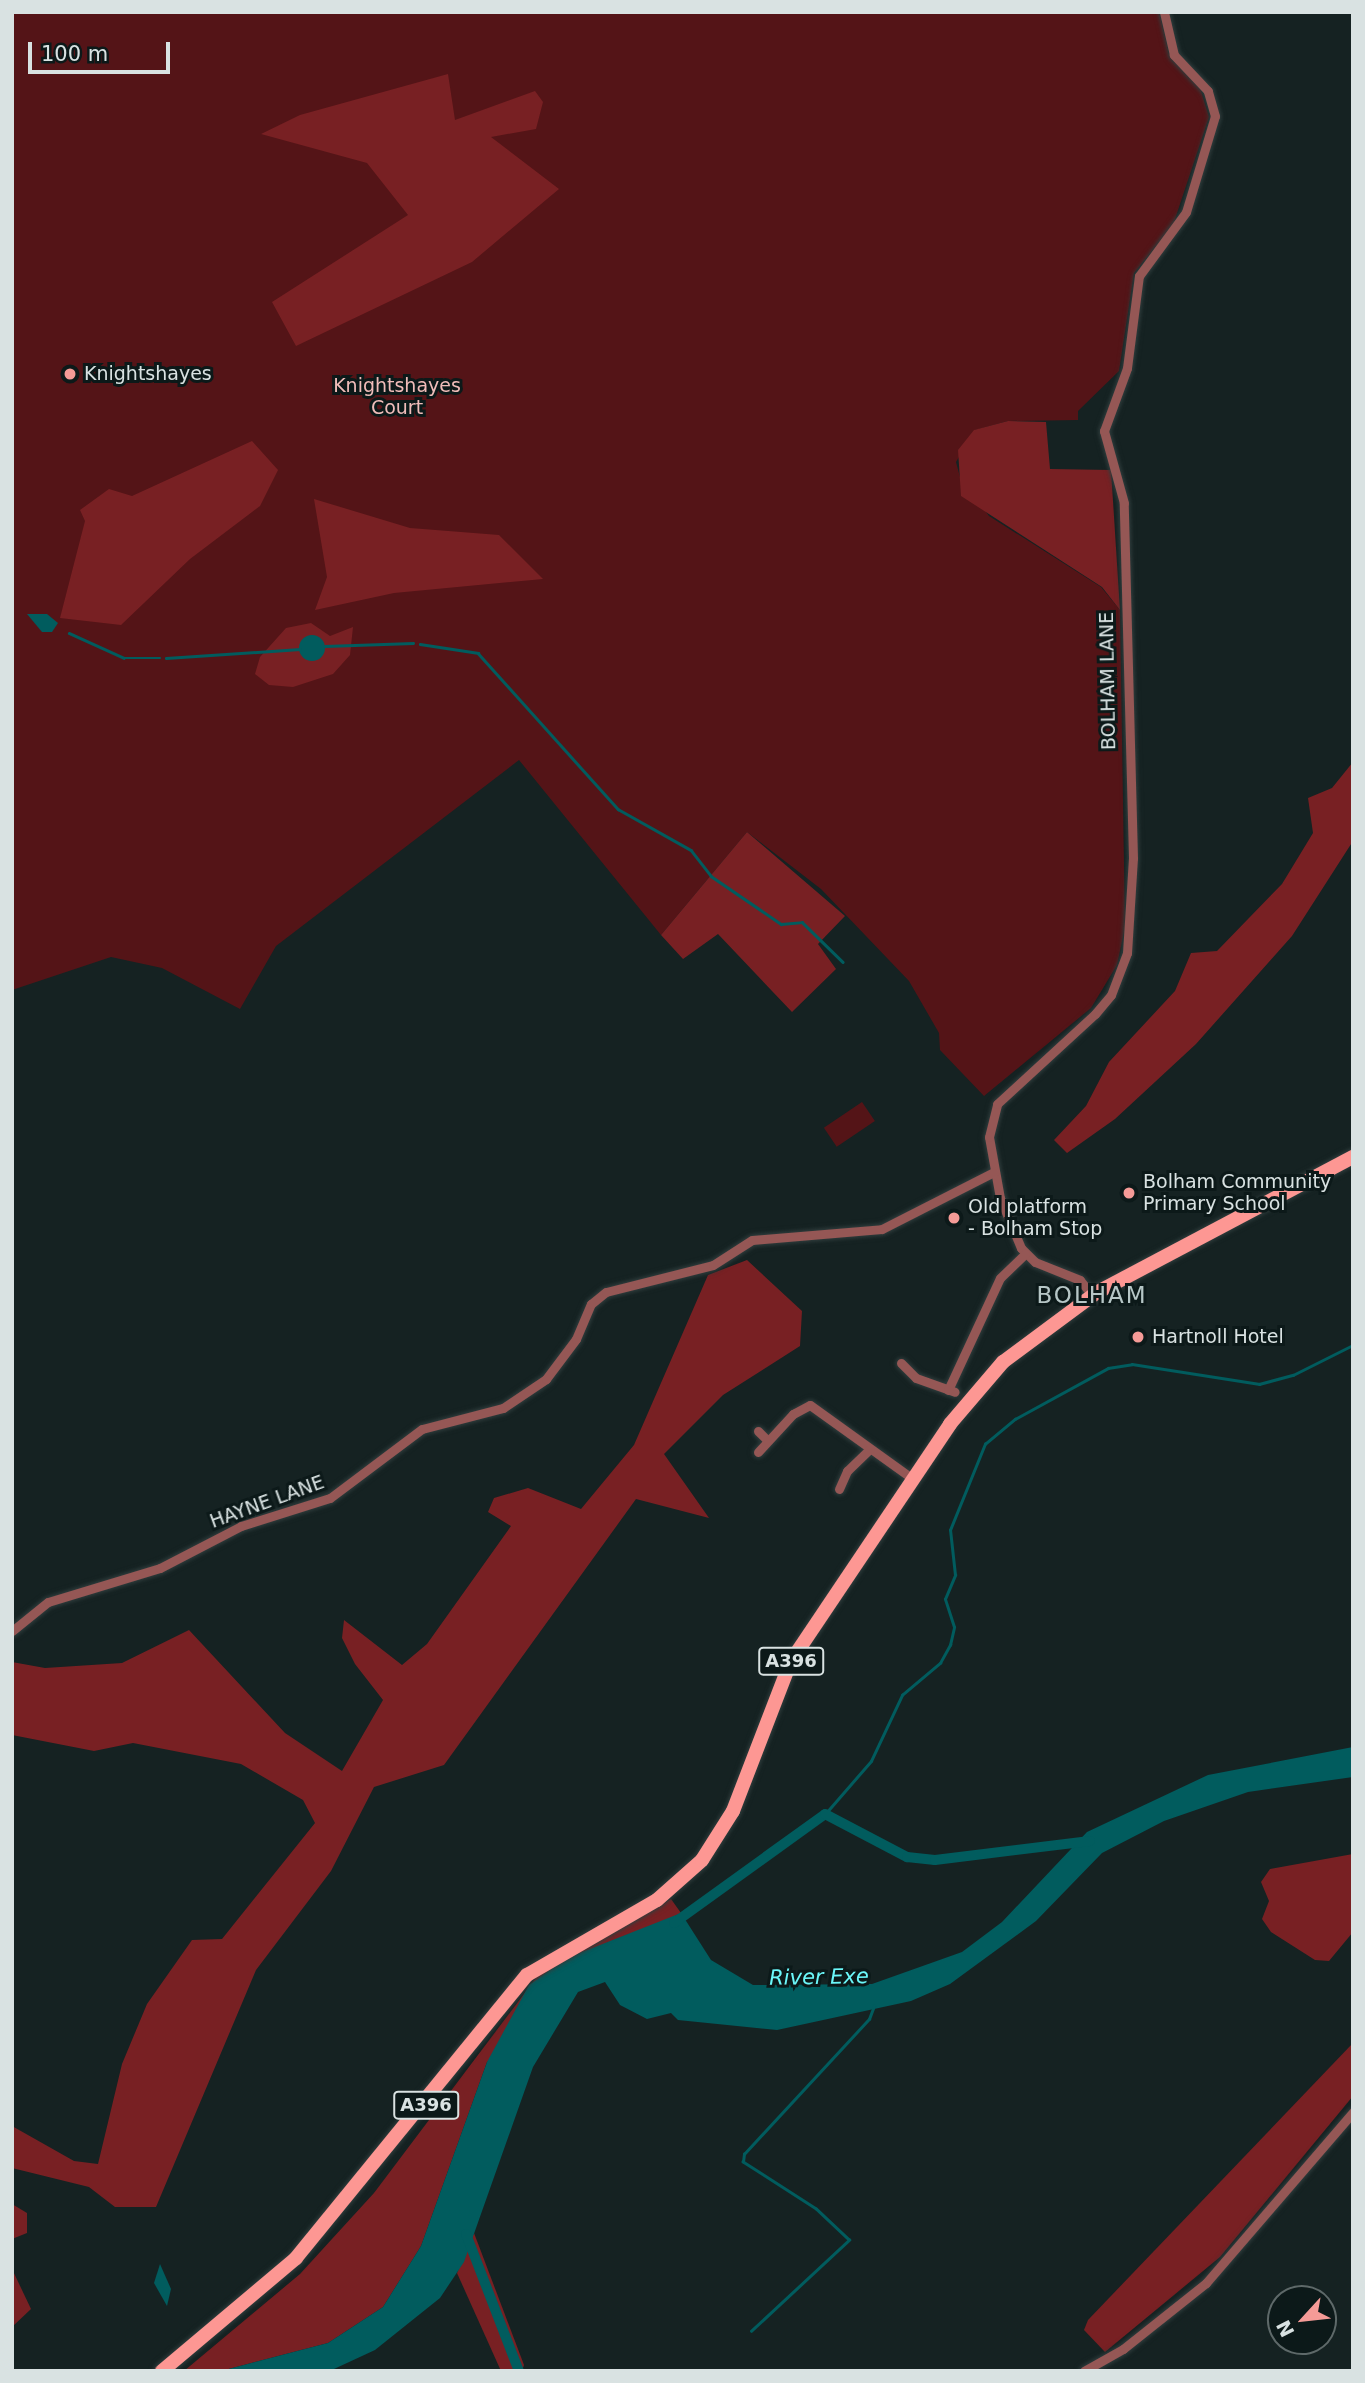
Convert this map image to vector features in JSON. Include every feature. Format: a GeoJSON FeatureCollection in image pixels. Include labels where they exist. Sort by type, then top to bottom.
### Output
{"type":"FeatureCollection","features":[{"type":"Feature","properties":{"kind":"main road","name":"A396"},"geometry":{"type":"LineString","coordinates":[[162,2371],[296,2258],[527,1975],[557,1952],[657,1900],[702,1860],[733,1811],[791,1661],[914,1479],[994,1371],[1093,1295],[1353,1157]]}},
{"type":"Feature","properties":{"kind":"street","name":"BOLHAM LANE"},"geometry":{"type":"LineString","coordinates":[[1025,1254],[994,1172],[993,1110],[1095,1014],[1111,995],[1127,953],[1133,858],[1124,503],[1104,431],[1127,368],[1139,276],[1186,212],[1215,116],[1208,91],[1169,44],[1164,12]]}},
{"type":"Feature","properties":{"kind":"street","name":"HAYNE LANE"},"geometry":{"type":"LineString","coordinates":[[12,1631],[48,1602],[160,1569],[241,1526],[330,1498],[422,1429],[503,1408],[546,1378],[576,1339],[591,1304],[606,1292],[713,1265],[752,1240],[882,1230],[994,1172]]}},
{"type":"Feature","properties":{"kind":"street"},"geometry":{"type":"LineString","coordinates":[[901,1363],[916,1378],[952,1391],[1000,1278],[1025,1254],[1075,1276],[1093,1295]]}},
{"type":"Feature","properties":{"kind":"street"},"geometry":{"type":"LineString","coordinates":[[758,1452],[767,1440],[810,1405],[914,1479]]}},
{"type":"Feature","properties":{"kind":"street"},"geometry":{"type":"LineString","coordinates":[[758,1431],[767,1440]]}},
{"type":"Feature","properties":{"kind":"street"},"geometry":{"type":"LineString","coordinates":[[839,1489],[847,1471],[870,1449]]}},
{"type":"Feature","properties":{"kind":"street"},"geometry":{"type":"LineString","coordinates":[[1084,2371],[1123,2349],[1206,2283],[1353,2112]]}},
{"type":"Feature","properties":{"kind":"green space","name":"Knightshayes Court"},"geometry":{"type":"Polygon","coordinates":[[[12,12],[1159,12],[1169,54],[1200,88],[1209,117],[1173,225],[1134,273],[1119,371],[1078,411],[1078,420],[1008,421],[975,430],[956,462],[960,477],[989,516],[1101,587],[1120,610],[1125,927],[1117,965],[1091,1008],[984,1096],[940,1050],[939,1033],[909,981],[821,889],[747,832],[661,935],[519,760],[276,946],[240,1009],[162,968],[111,957],[12,990],[12,12]]]}},
{"type":"Feature","properties":{"kind":"green space"},"geometry":{"type":"Polygon","coordinates":[[[862,1102],[875,1121],[837,1147],[824,1128],[862,1102]]]}},
{"type":"Feature","properties":{"kind":"shaded area"},"geometry":{"type":"Polygon","coordinates":[[[448,74],[455,120],[535,91],[543,102],[536,129],[491,137],[559,189],[472,262],[296,346],[272,302],[408,215],[367,163],[261,134],[300,115],[448,74]]]}},
{"type":"Feature","properties":{"kind":"shaded area"},"geometry":{"type":"Polygon","coordinates":[[[1008,421],[1046,422],[1050,469],[1111,470],[1120,610],[1102,587],[961,496],[958,450],[974,430],[1008,421]]]}},
{"type":"Feature","properties":{"kind":"shaded area"},"geometry":{"type":"Polygon","coordinates":[[[252,441],[278,470],[260,506],[190,559],[121,625],[60,618],[85,521],[80,510],[109,489],[132,496],[252,441]]]}},
{"type":"Feature","properties":{"kind":"shaded area"},"geometry":{"type":"Polygon","coordinates":[[[314,499],[410,528],[499,535],[543,579],[394,593],[315,610],[327,577],[314,499]]]}},
{"type":"Feature","properties":{"kind":"shaded area"},"geometry":{"type":"Polygon","coordinates":[[[311,623],[330,636],[353,627],[350,655],[333,674],[293,687],[269,685],[255,674],[260,657],[286,628],[311,623]]]}},
{"type":"Feature","properties":{"kind":"shaded area"},"geometry":{"type":"Polygon","coordinates":[[[1353,762],[1353,841],[1292,936],[1196,1044],[1115,1119],[1067,1153],[1054,1140],[1086,1106],[1109,1062],[1175,991],[1191,953],[1217,951],[1282,884],[1313,833],[1308,798],[1332,788],[1353,762]]]}},
{"type":"Feature","properties":{"kind":"shaded area"},"geometry":{"type":"Polygon","coordinates":[[[747,832],[845,916],[818,944],[836,969],[792,1012],[718,934],[683,959],[661,935],[747,832]]]}},
{"type":"Feature","properties":{"kind":"shaded area"},"geometry":{"type":"Polygon","coordinates":[[[747,1260],[802,1311],[800,1346],[723,1395],[664,1454],[709,1518],[636,1499],[444,1765],[374,1787],[331,1871],[256,1970],[156,2207],[115,2207],[89,2187],[12,2168],[12,2126],[74,2161],[98,2164],[122,2064],[147,2004],[192,1940],[222,1939],[315,1823],[303,1800],[241,1764],[133,1743],[94,1751],[12,1735],[12,1662],[45,1668],[122,1663],[189,1630],[285,1733],[342,1771],[383,1700],[355,1664],[342,1638],[344,1620],[402,1665],[427,1644],[511,1526],[488,1512],[494,1498],[528,1488],[581,1509],[634,1445],[708,1275],[747,1260]]]}},
{"type":"Feature","properties":{"kind":"shaded area"},"geometry":{"type":"Polygon","coordinates":[[[1353,1854],[1353,1932],[1329,1961],[1315,1960],[1271,1932],[1262,1919],[1269,1901],[1261,1882],[1270,1869],[1353,1854]]]}},
{"type":"Feature","properties":{"kind":"shaded area"},"geometry":{"type":"Polygon","coordinates":[[[671,1899],[681,1913],[641,1933],[487,2062],[421,2246],[383,2307],[328,2343],[221,2371],[184,2371],[300,2274],[374,2193],[542,1970],[671,1899]]]}},
{"type":"Feature","properties":{"kind":"shaded area"},"geometry":{"type":"Polygon","coordinates":[[[1353,2043],[1353,2096],[1220,2257],[1105,2352],[1084,2330],[1088,2320],[1353,2043]]]}},
{"type":"Feature","properties":{"kind":"shaded area"},"geometry":{"type":"Polygon","coordinates":[[[12,2204],[27,2213],[27,2233],[12,2239],[12,2204]]]}},
{"type":"Feature","properties":{"kind":"shaded area"},"geometry":{"type":"Polygon","coordinates":[[[474,2233],[524,2365],[522,2371],[501,2371],[457,2273],[474,2233]]]}},
{"type":"Feature","properties":{"kind":"shaded area"},"geometry":{"type":"Polygon","coordinates":[[[12,2269],[31,2309],[12,2327],[12,2269]]]}},
{"type":"Feature","properties":{"kind":"water"},"geometry":{"type":"Polygon","coordinates":[[[27,614],[47,614],[58,623],[52,632],[42,632],[27,614]]]}},
{"type":"Feature","properties":{"kind":"water"},"geometry":{"type":"Polygon","coordinates":[[[312,635],[322,638],[325,648],[322,658],[312,661],[302,658],[299,648],[302,638],[312,635]]]}},
{"type":"Feature","properties":{"kind":"water"},"geometry":{"type":"Polygon","coordinates":[[[1353,1747],[1353,1777],[1248,1792],[1164,1821],[1102,1853],[1036,1921],[950,1984],[911,2001],[777,2030],[678,2020],[671,2013],[647,2019],[620,2005],[605,1982],[578,1992],[533,2067],[464,2262],[440,2298],[375,2350],[334,2369],[221,2371],[328,2343],[383,2307],[421,2246],[487,2062],[529,1985],[567,1958],[681,1913],[711,1960],[753,1985],[872,1984],[962,1952],[1002,1922],[1087,1832],[1208,1775],[1353,1747]]]}},
{"type":"Feature","properties":{"kind":"water"},"geometry":{"type":"Polygon","coordinates":[[[160,2264],[171,2289],[167,2306],[154,2283],[160,2264]]]}},
{"type":"Feature","properties":{"kind":"waterway"},"geometry":{"type":"LineString","coordinates":[[69,633],[124,658],[160,658]]}},
{"type":"Feature","properties":{"kind":"waterway"},"geometry":{"type":"LineString","coordinates":[[325,646],[413,643]]}},
{"type":"Feature","properties":{"kind":"waterway"},"geometry":{"type":"LineString","coordinates":[[420,644],[478,653],[618,809],[691,850],[711,876],[781,924],[802,922],[843,962]]}},
{"type":"Feature","properties":{"kind":"waterway"},"geometry":{"type":"LineString","coordinates":[[166,658],[300,649]]}},
{"type":"Feature","properties":{"kind":"waterway"},"geometry":{"type":"LineString","coordinates":[[825,1814],[871,1761],[902,1695],[940,1663],[950,1645],[954,1627],[945,1599],[955,1575],[950,1530],[985,1444],[1015,1419],[1108,1368],[1132,1364],[1259,1384],[1293,1375],[1353,1345]]}},
{"type":"Feature","properties":{"kind":"waterway"},"geometry":{"type":"LineString","coordinates":[[674,1923],[825,1814],[907,1857],[935,1860],[1090,1841]]}},
{"type":"Feature","properties":{"kind":"waterway"},"geometry":{"type":"LineString","coordinates":[[751,2331],[849,2240],[816,2209],[743,2162],[744,2154],[869,2019],[874,2006]]}},
{"type":"Feature","properties":{"kind":"waterway"},"geometry":{"type":"LineString","coordinates":[[466,2234],[519,2371]]}},
{"type":"Feature","properties":{"kind":"place","name":"Knightshayes"},"geometry":{"type":"Point","coordinates":[70,374]}},
{"type":"Feature","properties":{"kind":"place","name":"Bolham Community Primary School"},"geometry":{"type":"Point","coordinates":[1129,1193]}},
{"type":"Feature","properties":{"kind":"place","name":"Old platform - Bolham Stop"},"geometry":{"type":"Point","coordinates":[954,1218]}},
{"type":"Feature","properties":{"kind":"place","name":"Hartnoll Hotel"},"geometry":{"type":"Point","coordinates":[1138,1337]}},
{"type":"Feature","properties":{"kind":"district","name":"BOLHAM"},"geometry":{"type":"Point","coordinates":[1092,1295]}},
{"type":"Feature","properties":{"kind":"water label","name":"River Exe"},"geometry":{"type":"Point","coordinates":[819,1977]}}]}
